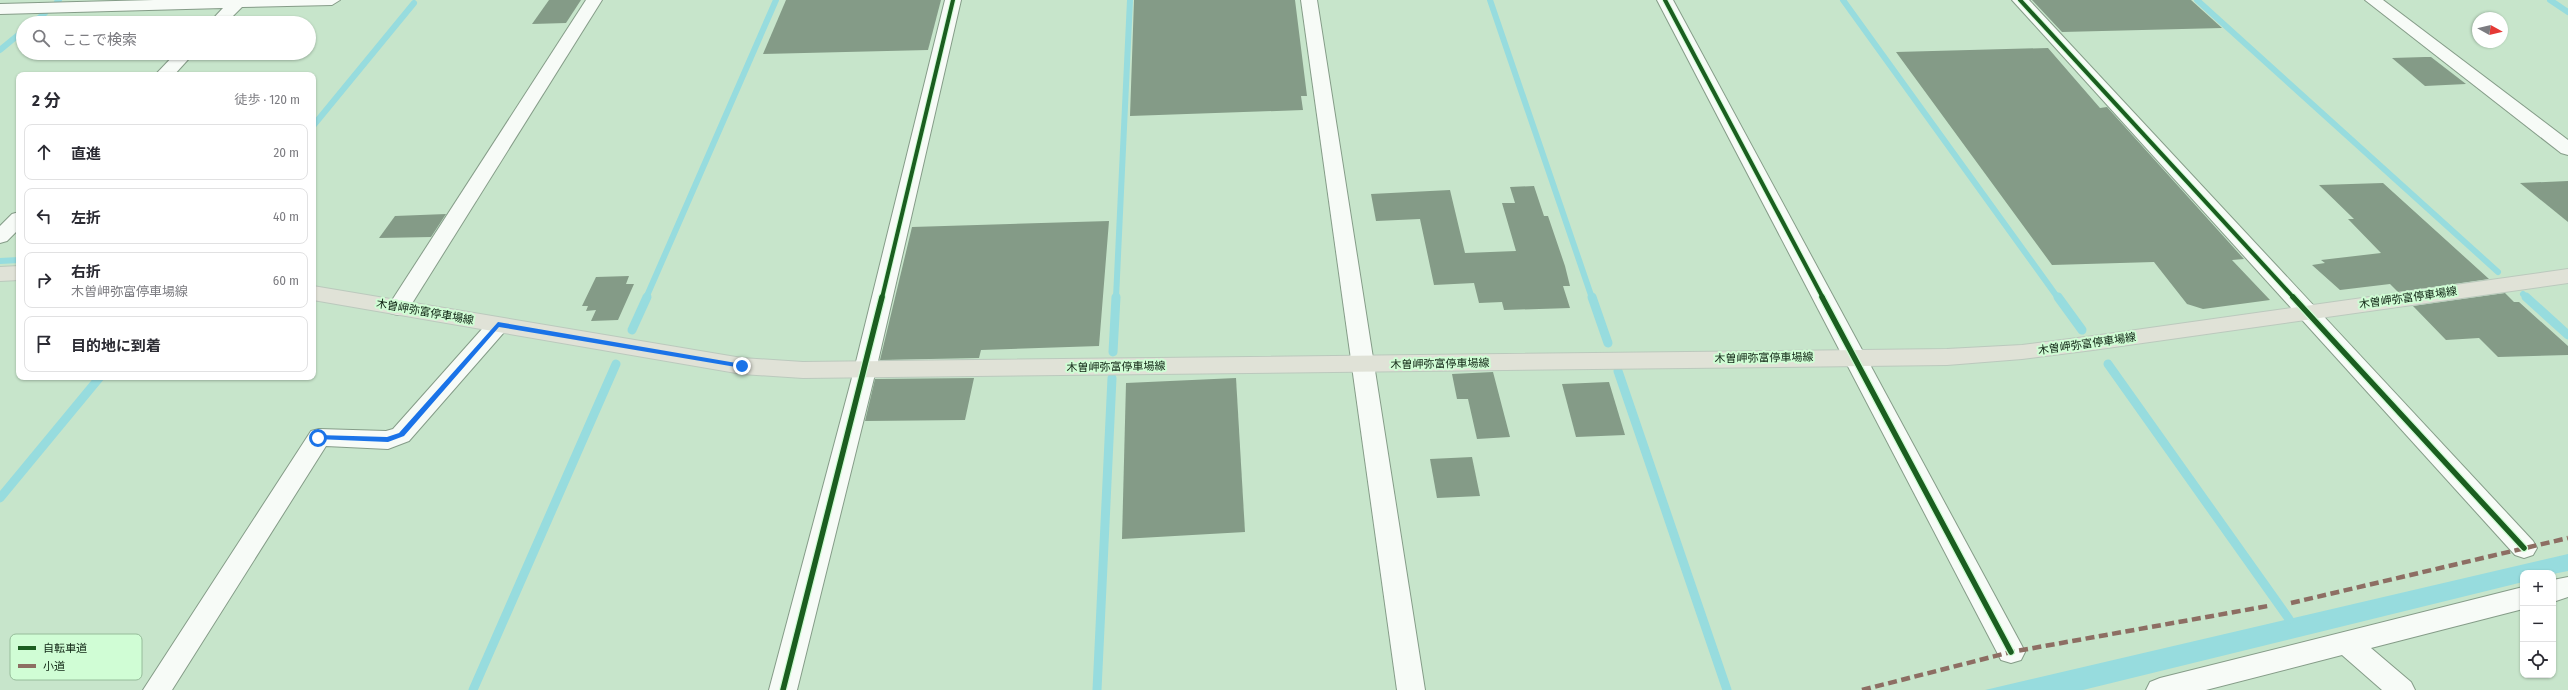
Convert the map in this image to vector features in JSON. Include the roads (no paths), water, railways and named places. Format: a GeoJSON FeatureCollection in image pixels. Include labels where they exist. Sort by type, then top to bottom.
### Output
{"type":"FeatureCollection","features":[{"type":"Feature","properties":{"kind":"main road"},"geometry":{"type":"LineString","coordinates":[[0,274],[16,273]]}},
{"type":"Feature","properties":{"kind":"main road","name":"木曽岬弥富停車場線"},"geometry":{"type":"LineString","coordinates":[[316,294],[742,366],[803,370],[865,370],[1947,357],[2022,352],[2568,276]]}},
{"type":"Feature","properties":{"kind":"street"},"geometry":{"type":"LineString","coordinates":[[0,9],[239,1],[332,0]]}},
{"type":"Feature","properties":{"kind":"street"},"geometry":{"type":"LineString","coordinates":[[398,308],[594,0]]}},
{"type":"Feature","properties":{"kind":"street"},"geometry":{"type":"LineString","coordinates":[[783,690],[865,370],[953,0]]}},
{"type":"Feature","properties":{"kind":"street"},"geometry":{"type":"LineString","coordinates":[[1309,0],[1411,690]]}},
{"type":"Feature","properties":{"kind":"street"},"geometry":{"type":"LineString","coordinates":[[1665,0],[1856,357],[2011,652]]}},
{"type":"Feature","properties":{"kind":"street"},"geometry":{"type":"LineString","coordinates":[[2020,0],[2524,548]]}},
{"type":"Feature","properties":{"kind":"street"},"geometry":{"type":"LineString","coordinates":[[2374,0],[2568,149]]}},
{"type":"Feature","properties":{"kind":"street"},"geometry":{"type":"LineString","coordinates":[[224,16],[239,1]]}},
{"type":"Feature","properties":{"kind":"street"},"geometry":{"type":"LineString","coordinates":[[167,72],[179,60]]}},
{"type":"Feature","properties":{"kind":"street"},"geometry":{"type":"LineString","coordinates":[[0,237],[16,221]]}},
{"type":"Feature","properties":{"kind":"street"},"geometry":{"type":"LineString","coordinates":[[157,690],[318,438],[388,440],[402,435],[498,324]]}},
{"type":"Feature","properties":{"kind":"street"},"geometry":{"type":"LineString","coordinates":[[2556,590],[2568,587]]}},
{"type":"Feature","properties":{"kind":"street"},"geometry":{"type":"LineString","coordinates":[[2160,690],[2520,599]]}},
{"type":"Feature","properties":{"kind":"street"},"geometry":{"type":"LineString","coordinates":[[2347,643],[2401,690]]}},
{"type":"Feature","properties":{"kind":"water"},"geometry":{"type":"Polygon","coordinates":[[[2568,554],[2568,571],[2556,573],[2556,570],[2520,570],[2520,583],[2083,690],[1985,690],[2568,554]]]}},
{"type":"Feature","properties":{"kind":"waterway"},"geometry":{"type":"LineString","coordinates":[[646,298],[776,0]]}},
{"type":"Feature","properties":{"kind":"waterway"},"geometry":{"type":"LineString","coordinates":[[1116,298],[1130,0]]}},
{"type":"Feature","properties":{"kind":"waterway"},"geometry":{"type":"LineString","coordinates":[[1490,0],[1592,298]]}},
{"type":"Feature","properties":{"kind":"waterway"},"geometry":{"type":"LineString","coordinates":[[1843,0],[2058,298]]}},
{"type":"Feature","properties":{"kind":"waterway"},"geometry":{"type":"LineString","coordinates":[[2197,0],[2498,272]]}},
{"type":"Feature","properties":{"kind":"waterway"},"geometry":{"type":"LineString","coordinates":[[2550,0],[2568,12]]}},
{"type":"Feature","properties":{"kind":"waterway"},"geometry":{"type":"LineString","coordinates":[[316,122],[414,3]]}},
{"type":"Feature","properties":{"kind":"waterway"},"geometry":{"type":"LineString","coordinates":[[41,16],[45,13]]}},
{"type":"Feature","properties":{"kind":"waterway"},"geometry":{"type":"LineString","coordinates":[[0,50],[16,37]]}},
{"type":"Feature","properties":{"kind":"waterway"},"geometry":{"type":"LineString","coordinates":[[0,261],[16,260]]}},
{"type":"Feature","properties":{"kind":"waterway"},"geometry":{"type":"LineString","coordinates":[[2523,294],[2526,297]]}},
{"type":"Feature","properties":{"kind":"waterway"},"geometry":{"type":"LineString","coordinates":[[632,330],[647,297]]}},
{"type":"Feature","properties":{"kind":"waterway"},"geometry":{"type":"LineString","coordinates":[[1113,352],[1116,297]]}},
{"type":"Feature","properties":{"kind":"waterway"},"geometry":{"type":"LineString","coordinates":[[1592,297],[1608,343]]}},
{"type":"Feature","properties":{"kind":"waterway"},"geometry":{"type":"LineString","coordinates":[[2058,297],[2082,330]]}},
{"type":"Feature","properties":{"kind":"waterway"},"geometry":{"type":"LineString","coordinates":[[2526,297],[2568,335]]}},
{"type":"Feature","properties":{"kind":"waterway"},"geometry":{"type":"LineString","coordinates":[[473,690],[616,364]]}},
{"type":"Feature","properties":{"kind":"waterway"},"geometry":{"type":"LineString","coordinates":[[2108,364],[2289,619]]}},
{"type":"Feature","properties":{"kind":"waterway"},"geometry":{"type":"LineString","coordinates":[[1618,371],[1727,690]]}},
{"type":"Feature","properties":{"kind":"waterway"},"geometry":{"type":"LineString","coordinates":[[1097,690],[1112,378]]}},
{"type":"Feature","properties":{"kind":"waterway"},"geometry":{"type":"LineString","coordinates":[[0,498],[98,380]]}}]}
